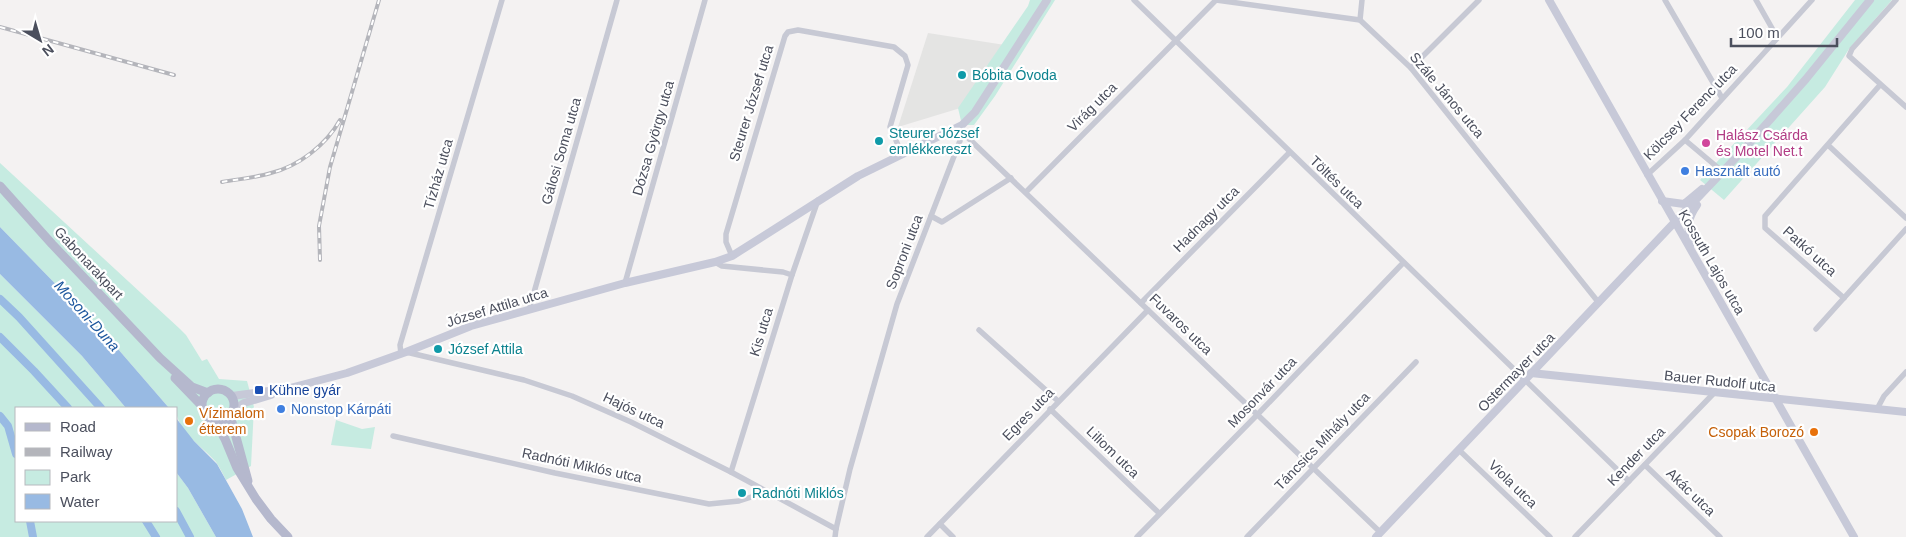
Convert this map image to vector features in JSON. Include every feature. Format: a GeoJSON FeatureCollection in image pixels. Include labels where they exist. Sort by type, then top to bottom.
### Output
{"type":"FeatureCollection","features":[{"type":"Feature","properties":{"kind":"main road","name":"Gabonarakpart"},"geometry":{"type":"LineString","coordinates":[[0,186],[160,358]]}},
{"type":"Feature","properties":{"kind":"main road"},"geometry":{"type":"LineString","coordinates":[[160,358],[192,386],[208,392],[219,389],[226,391],[232,396],[234,403],[232,412],[249,486]]}},
{"type":"Feature","properties":{"kind":"main road"},"geometry":{"type":"LineString","coordinates":[[160,358],[174,378],[202,406],[206,415],[214,421],[225,439],[237,468],[265,512],[288,537]]}},
{"type":"Feature","properties":{"kind":"main road"},"geometry":{"type":"LineString","coordinates":[[202,406],[202,400],[208,392]]}},
{"type":"Feature","properties":{"kind":"main road"},"geometry":{"type":"LineString","coordinates":[[214,421],[225,420],[232,412]]}},
{"type":"Feature","properties":{"kind":"street","name":"Tízház utca"},"geometry":{"type":"LineString","coordinates":[[403,353],[400,345],[502,0]]}},
{"type":"Feature","properties":{"kind":"street","name":"Gálosi Soma utca"},"geometry":{"type":"LineString","coordinates":[[529,310],[617,0]]}},
{"type":"Feature","properties":{"kind":"street","name":"Dózsa György utca"},"geometry":{"type":"LineString","coordinates":[[625,283],[705,0]]}},
{"type":"Feature","properties":{"kind":"street"},"geometry":{"type":"LineString","coordinates":[[964,134],[962,125],[975,112],[1047,0]]}},
{"type":"Feature","properties":{"kind":"street","name":"Töltés utca"},"geometry":{"type":"LineString","coordinates":[[1134,0],[1403,263],[1528,376],[1629,481]]}},
{"type":"Feature","properties":{"kind":"street"},"geometry":{"type":"LineString","coordinates":[[1176,40],[1216,0],[1269,3],[1360,20],[1362,0]]}},
{"type":"Feature","properties":{"kind":"street"},"geometry":{"type":"LineString","coordinates":[[1411,68],[1479,0]]}},
{"type":"Feature","properties":{"kind":"street","name":"Kossuth Lajos utca"},"geometry":{"type":"LineString","coordinates":[[1549,0],[1854,537]]}},
{"type":"Feature","properties":{"kind":"street"},"geometry":{"type":"LineString","coordinates":[[1665,0],[1722,98]]}},
{"type":"Feature","properties":{"kind":"street"},"geometry":{"type":"LineString","coordinates":[[1756,0],[1777,37]]}},
{"type":"Feature","properties":{"kind":"street","name":"Kölcsey Ferenc utca"},"geometry":{"type":"LineString","coordinates":[[1647,175],[1685,140],[1812,0]]}},
{"type":"Feature","properties":{"kind":"street"},"geometry":{"type":"LineString","coordinates":[[1690,249],[1687,225],[1689,218],[1723,172],[1806,79],[1870,0]]}},
{"type":"Feature","properties":{"kind":"street"},"geometry":{"type":"LineString","coordinates":[[1896,0],[1852,49],[1849,56],[1906,106]]}},
{"type":"Feature","properties":{"kind":"street","name":"Szále János utca"},"geometry":{"type":"LineString","coordinates":[[1360,20],[1411,68],[1599,303]]}},
{"type":"Feature","properties":{"kind":"street","name":"Steurer József utca"},"geometry":{"type":"LineString","coordinates":[[732,256],[726,242],[726,234],[785,36],[788,32],[798,30],[894,47],[905,56],[908,65],[890,127],[902,154]]}},
{"type":"Feature","properties":{"kind":"street","name":"Virág utca"},"geometry":{"type":"LineString","coordinates":[[1026,192],[1176,40]]}},
{"type":"Feature","properties":{"kind":"street","name":"Patkó utca"},"geometry":{"type":"LineString","coordinates":[[1844,298],[1765,228],[1766,216],[1829,146],[1880,85]]}},
{"type":"Feature","properties":{"kind":"street","name":"József Attila utca"},"geometry":{"type":"LineString","coordinates":[[232,412],[244,403],[290,388],[347,374],[471,326],[625,283],[715,262],[732,256],[858,176],[962,125]]}},
{"type":"Feature","properties":{"kind":"street","name":"Fuvaros utca"},"geometry":{"type":"LineString","coordinates":[[964,134],[1313,468],[1378,534]]}},
{"type":"Feature","properties":{"kind":"street","name":"Soproni utca"},"geometry":{"type":"LineString","coordinates":[[835,537],[855,450],[896,304],[964,134]]}},
{"type":"Feature","properties":{"kind":"street"},"geometry":{"type":"LineString","coordinates":[[1685,140],[1723,172]]}},
{"type":"Feature","properties":{"kind":"street"},"geometry":{"type":"LineString","coordinates":[[1829,146],[1906,218]]}},
{"type":"Feature","properties":{"kind":"street","name":"Hadnagy utca"},"geometry":{"type":"LineString","coordinates":[[1141,303],[1289,153]]}},
{"type":"Feature","properties":{"kind":"street"},"geometry":{"type":"LineString","coordinates":[[1662,201],[1684,204],[1723,172]]}},
{"type":"Feature","properties":{"kind":"street","name":"Ostermayer utca"},"geometry":{"type":"LineString","coordinates":[[1378,534],[1676,224],[1723,172]]}},
{"type":"Feature","properties":{"kind":"street"},"geometry":{"type":"LineString","coordinates":[[931,216],[942,222],[1011,178]]}},
{"type":"Feature","properties":{"kind":"street","name":"Kis utca"},"geometry":{"type":"LineString","coordinates":[[731,472],[792,275],[818,200]]}},
{"type":"Feature","properties":{"kind":"street"},"geometry":{"type":"LineString","coordinates":[[1816,329],[1906,229]]}},
{"type":"Feature","properties":{"kind":"street","name":"József Attila utca"},"geometry":{"type":"LineString","coordinates":[[715,262],[722,266],[783,272],[792,275]]}},
{"type":"Feature","properties":{"kind":"street","name":"Mosonvár utca"},"geometry":{"type":"LineString","coordinates":[[1136,537],[1257,415],[1403,263]]}},
{"type":"Feature","properties":{"kind":"street","name":"Egres utca"},"geometry":{"type":"LineString","coordinates":[[927,537],[1148,310]]}},
{"type":"Feature","properties":{"kind":"street"},"geometry":{"type":"LineString","coordinates":[[979,330],[1058,401]]}},
{"type":"Feature","properties":{"kind":"street","name":"Hajós utca"},"geometry":{"type":"LineString","coordinates":[[403,353],[524,380],[572,396],[631,422],[731,472],[836,529]]}},
{"type":"Feature","properties":{"kind":"street","name":"Táncsics Mihály utca"},"geometry":{"type":"LineString","coordinates":[[1247,537],[1416,362]]}},
{"type":"Feature","properties":{"kind":"street"},"geometry":{"type":"LineString","coordinates":[[1877,409],[1884,396],[1906,372]]}},
{"type":"Feature","properties":{"kind":"street","name":"Bauer Rudolf utca"},"geometry":{"type":"LineString","coordinates":[[1528,376],[1757,396],[1776,400],[1906,412]]}},
{"type":"Feature","properties":{"kind":"street","name":"József Attila utca"},"geometry":{"type":"LineString","coordinates":[[232,396],[290,388]]}},
{"type":"Feature","properties":{"kind":"street","name":"Kender utca"},"geometry":{"type":"LineString","coordinates":[[1575,537],[1714,393]]}},
{"type":"Feature","properties":{"kind":"street","name":"Liliom utca"},"geometry":{"type":"LineString","coordinates":[[1050,409],[1159,513]]}},
{"type":"Feature","properties":{"kind":"street","name":"Radnóti Miklós utca"},"geometry":{"type":"LineString","coordinates":[[393,436],[556,473],[709,504],[739,501],[767,492]]}},
{"type":"Feature","properties":{"kind":"street","name":"Viola utca"},"geometry":{"type":"LineString","coordinates":[[1459,450],[1550,537]]}},
{"type":"Feature","properties":{"kind":"street","name":"Akác utca"},"geometry":{"type":"LineString","coordinates":[[1645,465],[1720,537]]}},
{"type":"Feature","properties":{"kind":"street"},"geometry":{"type":"LineString","coordinates":[[940,524],[954,537]]}},
{"type":"Feature","properties":{"kind":"shaded area"},"geometry":{"type":"Polygon","coordinates":[[[928,33],[1005,45],[967,106],[898,127],[928,33]]]}},
{"type":"Feature","properties":{"kind":"green space"},"geometry":{"type":"Polygon","coordinates":[[[1030,0],[1055,0],[995,96],[974,125],[962,125],[958,108],[1028,6],[1030,0]]]}},
{"type":"Feature","properties":{"kind":"green space"},"geometry":{"type":"Polygon","coordinates":[[[1855,0],[1892,0],[1849,49],[1825,87],[1724,200],[1700,180],[1787,87],[1855,0]]]}},
{"type":"Feature","properties":{"kind":"green space"},"geometry":{"type":"Polygon","coordinates":[[[0,163],[180,329],[186,335],[202,361],[207,359],[219,379],[247,381],[254,407],[251,466],[226,480],[216,462],[191,438],[180,424],[178,407],[168,407],[111,341],[0,227],[0,163]]]}},
{"type":"Feature","properties":{"kind":"green space"},"geometry":{"type":"Polygon","coordinates":[[[0,274],[82,356],[125,407],[15,407],[15,522],[178,522],[178,475],[188,488],[216,537],[0,537],[0,274]]]}},
{"type":"Feature","properties":{"kind":"green space"},"geometry":{"type":"Polygon","coordinates":[[[336,420],[362,429],[375,427],[371,449],[331,445],[336,420]]]}},
{"type":"Feature","properties":{"kind":"water"},"geometry":{"type":"Polygon","coordinates":[[[0,227],[111,341],[168,407],[125,407],[82,356],[0,274],[0,227]]]}},
{"type":"Feature","properties":{"kind":"water"},"geometry":{"type":"Polygon","coordinates":[[[178,421],[194,441],[217,464],[242,509],[253,537],[216,537],[188,488],[178,475],[178,421]]]}},
{"type":"Feature","properties":{"kind":"waterway"},"geometry":{"type":"LineString","coordinates":[[0,299],[19,317],[100,407]]}},
{"type":"Feature","properties":{"kind":"waterway"},"geometry":{"type":"LineString","coordinates":[[0,337],[67,407]]}},
{"type":"Feature","properties":{"kind":"waterway"},"geometry":{"type":"LineString","coordinates":[[0,416],[8,426],[15,450]]}},
{"type":"Feature","properties":{"kind":"waterway"},"geometry":{"type":"LineString","coordinates":[[178,515],[190,537]]}},
{"type":"Feature","properties":{"kind":"waterway"},"geometry":{"type":"LineString","coordinates":[[30,522],[33,537]]}},
{"type":"Feature","properties":{"kind":"waterway"},"geometry":{"type":"LineString","coordinates":[[147,522],[156,537]]}},
{"type":"Feature","properties":{"kind":"railway"},"geometry":{"type":"LineString","coordinates":[[320,260],[319,226],[330,167],[379,0]]}},
{"type":"Feature","properties":{"kind":"railway"},"geometry":{"type":"LineString","coordinates":[[0,27],[174,75]]}},
{"type":"Feature","properties":{"kind":"railway"},"geometry":{"type":"LineString","coordinates":[[222,182],[265,175],[292,165],[319,146],[340,120]]}},
{"type":"Feature","properties":{"kind":"place","name":"Bóbita Óvoda"},"geometry":{"type":"Point","coordinates":[962,75]}},
{"type":"Feature","properties":{"kind":"place","name":"Steurer József emlékkereszt"},"geometry":{"type":"Point","coordinates":[879,141]}},
{"type":"Feature","properties":{"kind":"place","name":"Halász Csárda és Motel Net.t"},"geometry":{"type":"Point","coordinates":[1706,143]}},
{"type":"Feature","properties":{"kind":"place","name":"Használt autó"},"geometry":{"type":"Point","coordinates":[1685,171]}},
{"type":"Feature","properties":{"kind":"place","name":"József Attila"},"geometry":{"type":"Point","coordinates":[438,349]}},
{"type":"Feature","properties":{"kind":"place","name":"Kühne gyár"},"geometry":{"type":"Point","coordinates":[259,390]}},
{"type":"Feature","properties":{"kind":"place","name":"Nonstop Kárpáti"},"geometry":{"type":"Point","coordinates":[281,409]}},
{"type":"Feature","properties":{"kind":"place","name":"Vízimalom étterem"},"geometry":{"type":"Point","coordinates":[189,421]}},
{"type":"Feature","properties":{"kind":"place","name":"Csopak Borozó"},"geometry":{"type":"Point","coordinates":[1814,432]}},
{"type":"Feature","properties":{"kind":"place","name":"Radnóti Miklós"},"geometry":{"type":"Point","coordinates":[742,493]}},
{"type":"Feature","properties":{"kind":"water label","name":"Mosoni-Duna"},"geometry":{"type":"Point","coordinates":[87,316]}}]}
